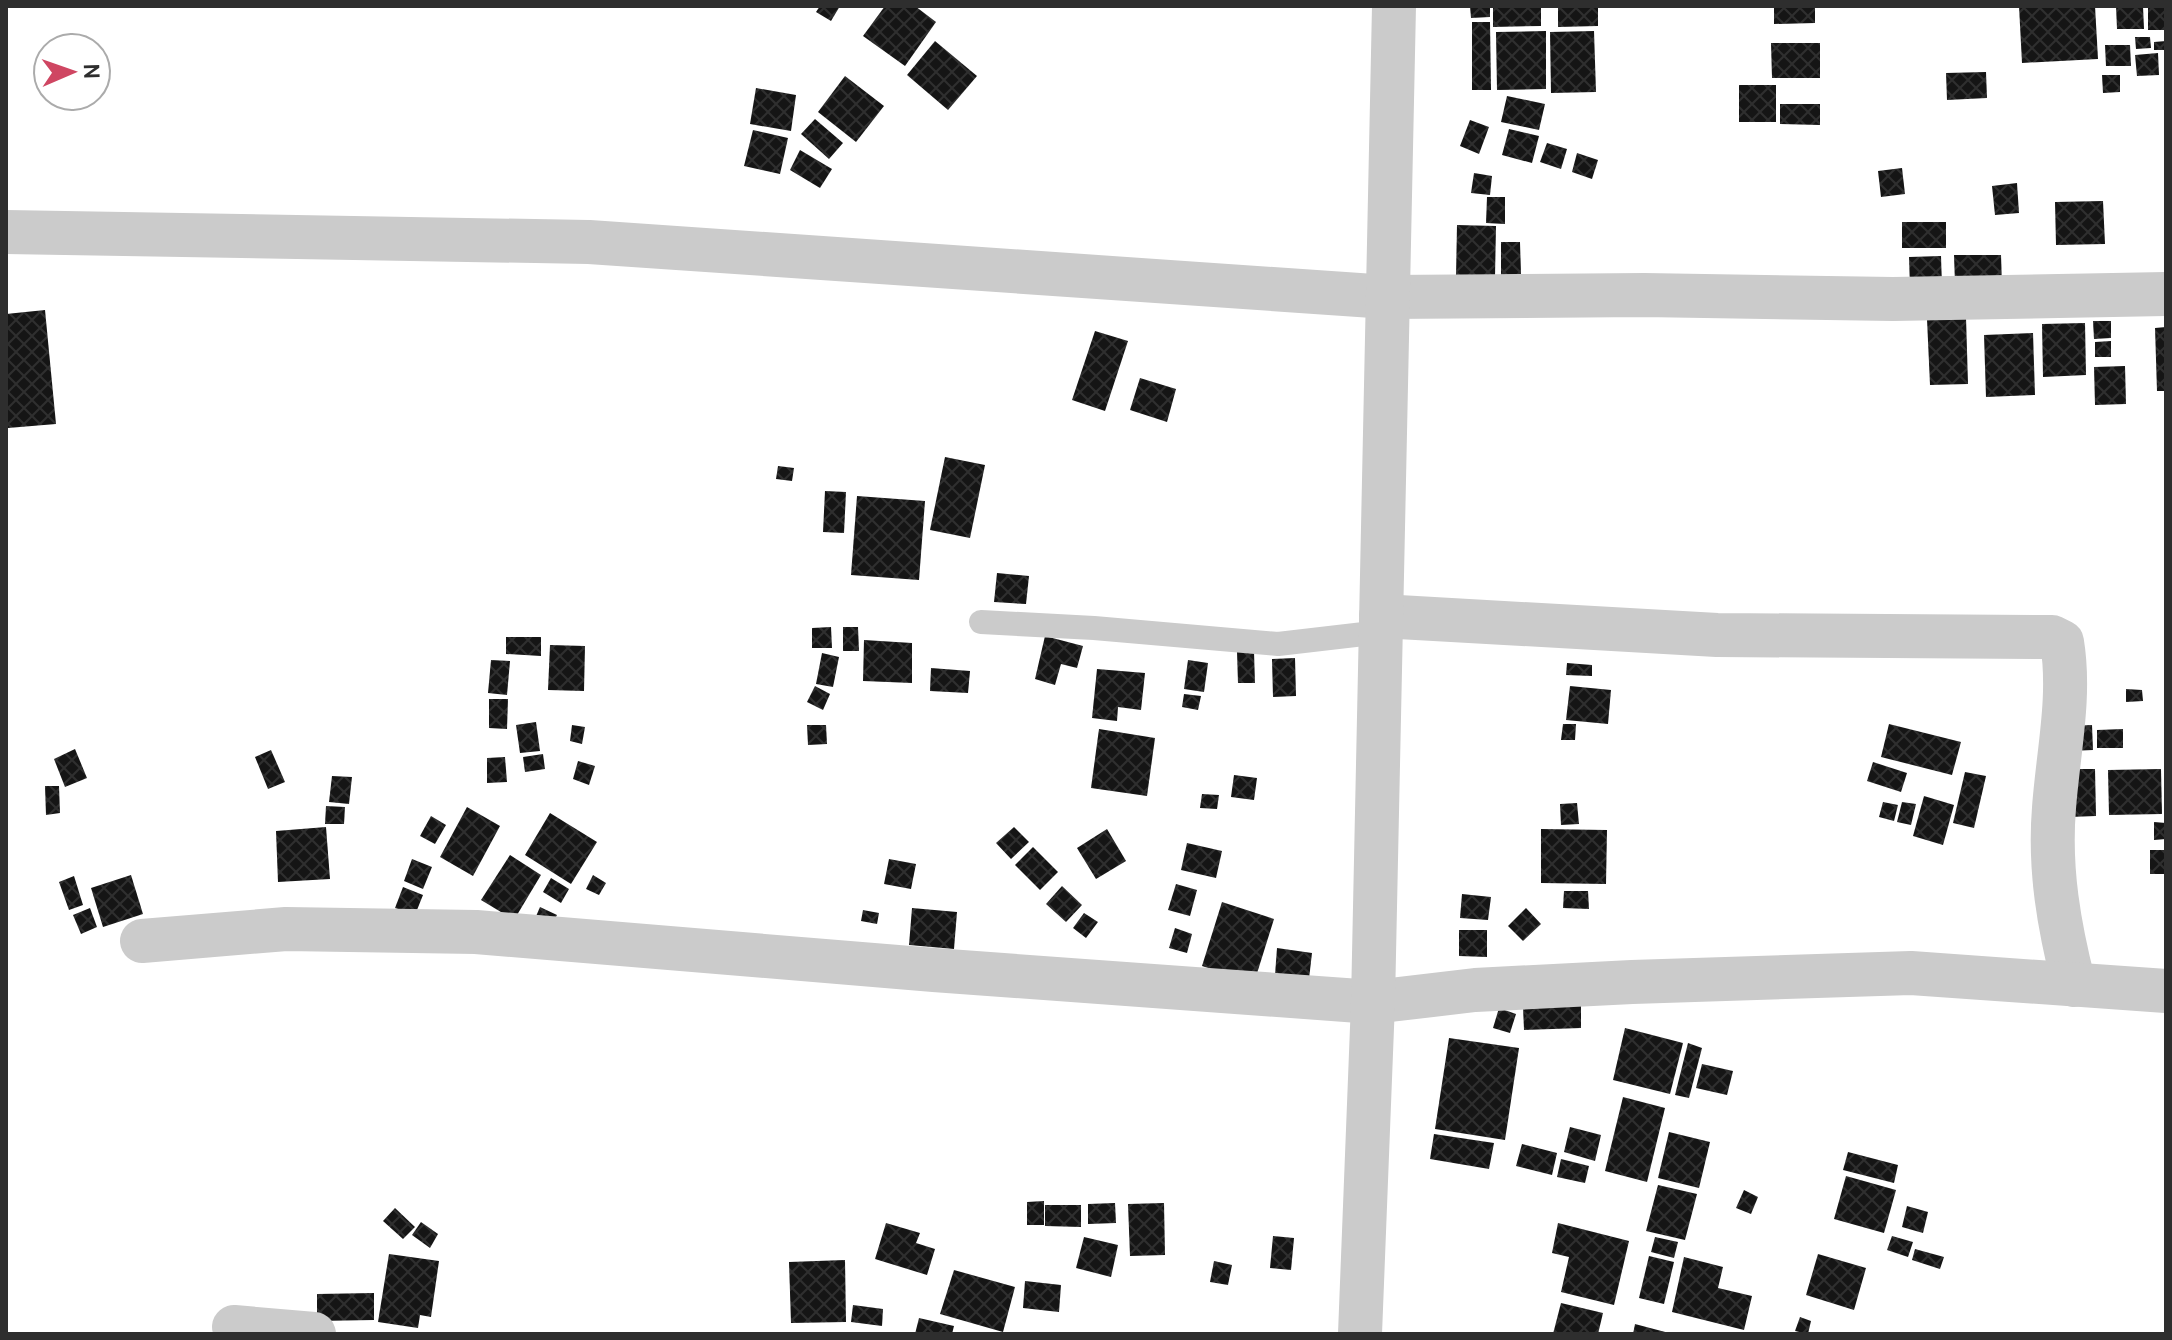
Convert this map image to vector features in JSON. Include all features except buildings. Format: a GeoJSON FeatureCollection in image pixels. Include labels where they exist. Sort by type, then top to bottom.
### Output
{"type":"FeatureCollection","features":[{"type":"Feature","properties":{"kind":"street"},"geometry":{"type":"LineString","coordinates":[[1360,1334],[1373,1002],[1394,6]]}},
{"type":"Feature","properties":{"kind":"street"},"geometry":{"type":"LineString","coordinates":[[6,232],[589,242],[1388,297],[1644,295],[1893,299],[2166,294]]}},
{"type":"Feature","properties":{"kind":"street"},"geometry":{"type":"LineString","coordinates":[[1381,624],[1717,635],[2052,637],[2062,642],[2065,660],[2064,708],[2054,810],[2054,894],[2074,985]]}},
{"type":"Feature","properties":{"kind":"street"},"geometry":{"type":"LineString","coordinates":[[142,941],[286,929],[476,932],[1373,1002],[1475,990],[1600,983],[1911,973],[2166,991]]}},
{"type":"Feature","properties":{"kind":"street"},"geometry":{"type":"LineString","coordinates":[[234,1327],[314,1334]]}},
{"type":"Feature","properties":{"kind":"lane"},"geometry":{"type":"LineString","coordinates":[[981,622],[1278,644],[1381,624]]}}]}
